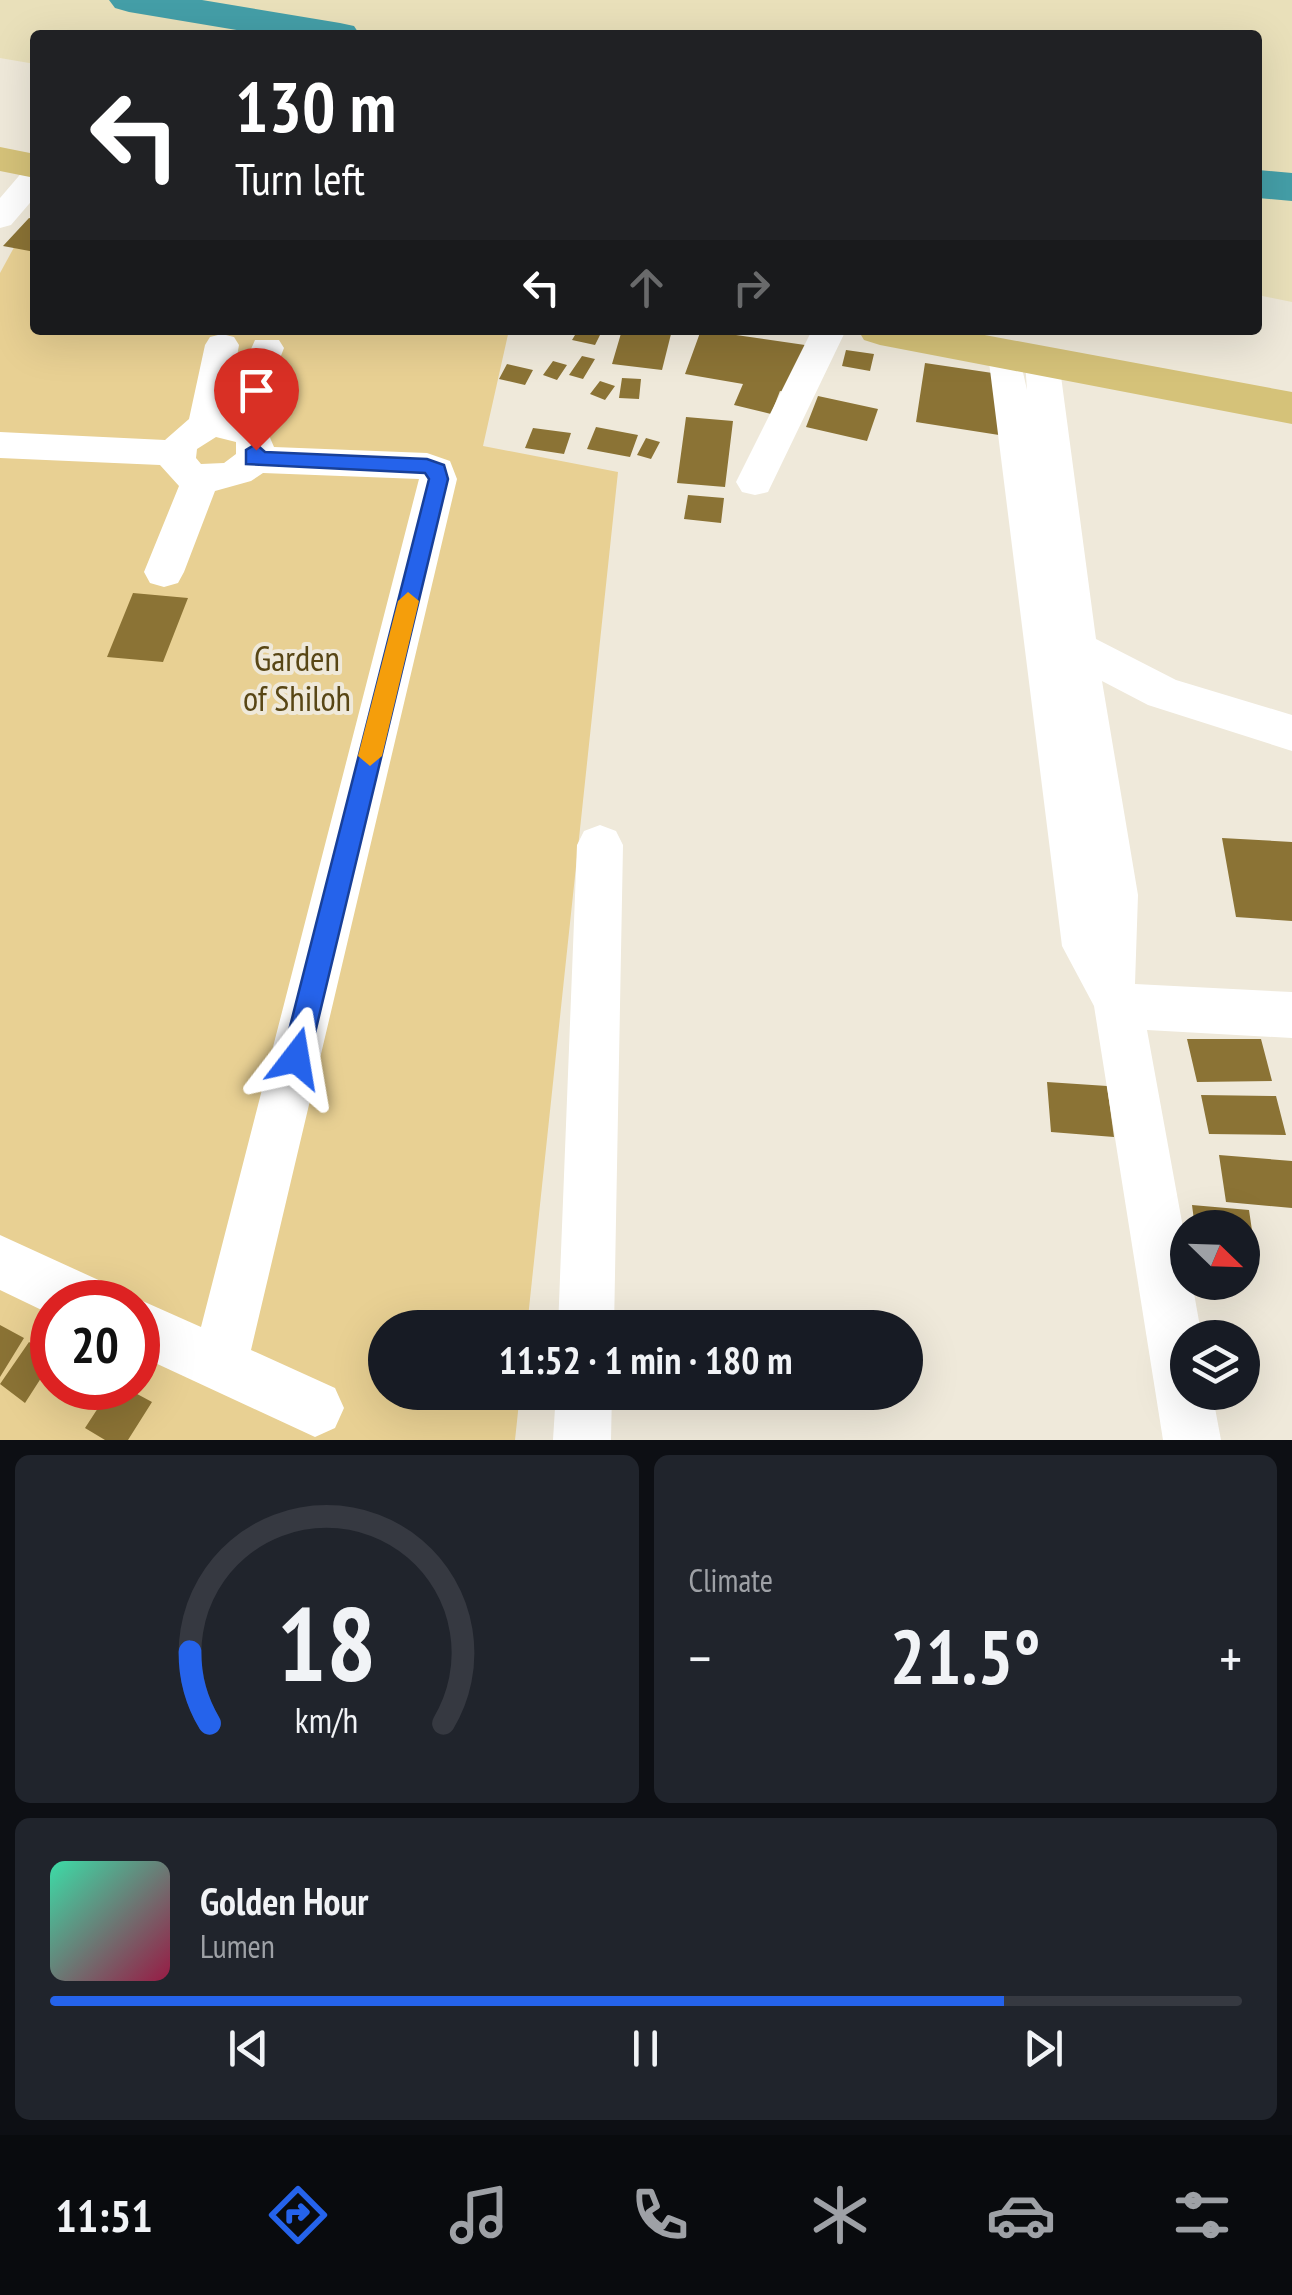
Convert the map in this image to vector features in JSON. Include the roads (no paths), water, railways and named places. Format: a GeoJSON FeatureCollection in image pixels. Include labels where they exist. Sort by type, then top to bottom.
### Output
{"type":"FeatureCollection","features":[{"type":"Feature","properties":{"kind":"highway"},"geometry":{"type":"LineString","coordinates":[[0,160],[30,165]]}},
{"type":"Feature","properties":{"kind":"highway"},"geometry":{"type":"LineString","coordinates":[[906,335],[1292,408]]}},
{"type":"Feature","properties":{"kind":"street"},"geometry":{"type":"LineString","coordinates":[[0,218],[30,183]]}},
{"type":"Feature","properties":{"kind":"street"},"geometry":{"type":"LineString","coordinates":[[755,482],[827,335]]}},
{"type":"Feature","properties":{"kind":"street"},"geometry":{"type":"LineString","coordinates":[[0,446],[237,473],[232,437],[222,338],[273,339],[232,437]]}},
{"type":"Feature","properties":{"kind":"street"},"geometry":{"type":"LineString","coordinates":[[1024,358],[1080,801]]}},
{"type":"Feature","properties":{"kind":"street"},"geometry":{"type":"LineString","coordinates":[[164,572],[189,466],[186,437],[232,437],[437,470],[438,479],[219,1366]]}},
{"type":"Feature","properties":{"kind":"street"},"geometry":{"type":"LineString","coordinates":[[1048,568],[1076,648],[1086,946],[1114,992],[1192,1440]]}},
{"type":"Feature","properties":{"kind":"street"},"geometry":{"type":"LineString","coordinates":[[1076,648],[1163,693],[1292,733]]}},
{"type":"Feature","properties":{"kind":"street"},"geometry":{"type":"LineString","coordinates":[[587,1310],[600,845]]}},
{"type":"Feature","properties":{"kind":"street"},"geometry":{"type":"LineString","coordinates":[[1114,992],[1292,1015]]}},
{"type":"Feature","properties":{"kind":"street"},"geometry":{"type":"LineString","coordinates":[[0,1262],[39,1280]]}},
{"type":"Feature","properties":{"kind":"street"},"geometry":{"type":"LineString","coordinates":[[160,1338],[316,1408]]}},
{"type":"Feature","properties":{"kind":"street"},"geometry":{"type":"LineString","coordinates":[[582,1440],[583,1410]]}},
{"type":"Feature","properties":{"kind":"waterway"},"geometry":{"type":"LineString","coordinates":[[129,0],[310,30]]}},
{"type":"Feature","properties":{"kind":"waterway"},"geometry":{"type":"LineString","coordinates":[[1262,184],[1292,187]]}},
{"type":"Feature","properties":{"kind":"park label","name":"Garden of Shiloh"},"geometry":{"type":"Point","coordinates":[297,678]}}]}
